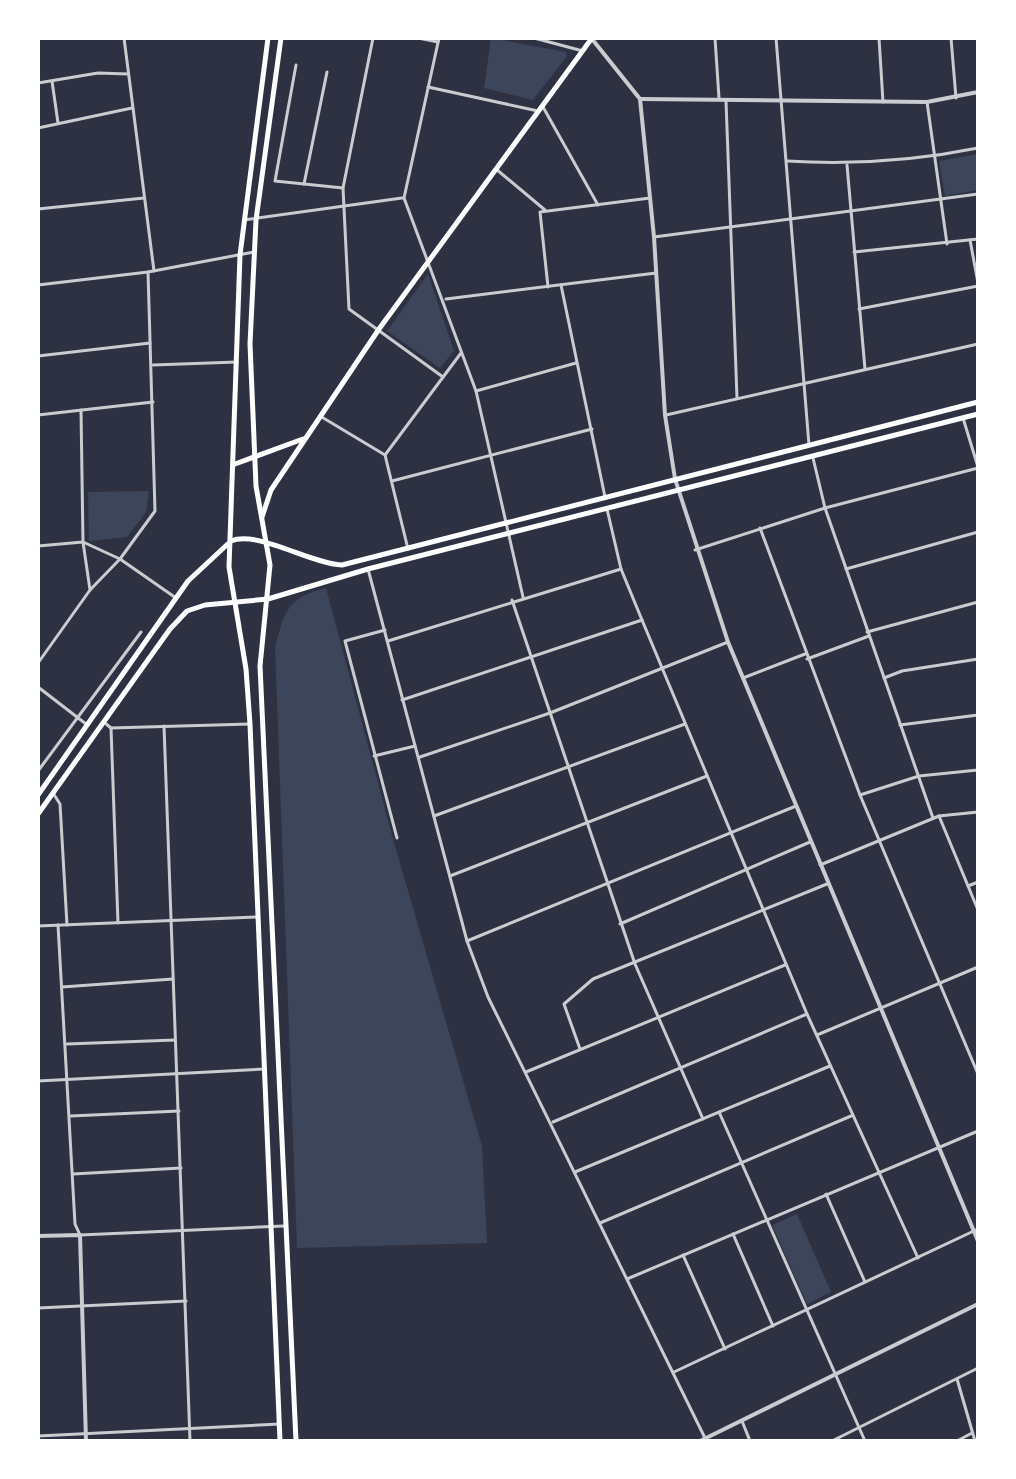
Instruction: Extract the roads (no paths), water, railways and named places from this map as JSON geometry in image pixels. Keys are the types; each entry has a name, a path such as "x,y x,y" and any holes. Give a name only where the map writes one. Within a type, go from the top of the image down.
{"main road":[{"path":"268,38 240,255 231,541 233,603 246,669 250,724 280,1441"},
{"path":"281,38 256,220 250,344 253,455 270,565 260,666 296,1441"},
{"path":"262,518 271,490 304,438 429,259 592,38"},
{"path":"38,795 188,581 231,541 240,537 266,542 301,557 342,565 978,402"},
{"path":"38,814 170,629 187,611 205,605 268,599 368,569 978,414"},
{"path":"235,464 304,438"}],"street":[{"path":"124,38 154,271"},
{"path":"373,38 343,188 349,309 443,377"},
{"path":"418,38 438,40 404,198 476,391 523,597"},
{"path":"534,38 583,51"},
{"path":"565,45 567,38"},
{"path":"592,38 640,99 654,237 665,415 675,479 695,550 728,642 827,884 976,1230 978,1241"},
{"path":"715,38 719,101"},
{"path":"776,38 809,445"},
{"path":"879,38 883,102"},
{"path":"951,38 956,98"},
{"path":"296,65 275,181 343,188"},
{"path":"304,184 327,72"},
{"path":"38,83 98,73 128,74"},
{"path":"52,81 58,123"},
{"path":"428,87 540,109 598,205"},
{"path":"640,99 927,102 978,92"},
{"path":"726,101 737,398"},
{"path":"927,102 947,244"},
{"path":"38,128 132,108"},
{"path":"786,161 847,165 935,157 978,148"},
{"path":"847,165 865,369"},
{"path":"496,169 545,210"},
{"path":"654,237 978,194"},
{"path":"38,209 144,198"},
{"path":"244,220 404,198"},
{"path":"548,287 540,212 650,198"},
{"path":"854,252 978,239"},
{"path":"859,309 978,284 970,240"},
{"path":"38,285 148,272 254,252"},
{"path":"38,663 90,590 120,559 155,511 148,272"},
{"path":"444,299 656,273"},
{"path":"561,285 605,497"},
{"path":"38,356 150,343"},
{"path":"665,415 978,344"},
{"path":"385,455 462,352"},
{"path":"151,365 237,362"},
{"path":"476,391 577,363"},
{"path":"38,415 153,402"},
{"path":"81,410 83,542 90,590"},
{"path":"320,416 385,455 408,549"},
{"path":"695,550 825,508 978,468 963,418"},
{"path":"392,481 592,429"},
{"path":"813,458 825,508 933,818"},
{"path":"607,509 621,569 746,871 852,1116 918,1258"},
{"path":"760,528 860,795 978,1074"},
{"path":"846,569 978,532"},
{"path":"38,546 83,542 120,559 176,598"},
{"path":"368,569 467,941 488,997 674,1373 702,1440 978,1304"},
{"path":"388,641 512,600 621,569"},
{"path":"512,600 620,924 703,1119"},
{"path":"743,678 868,634 978,602"},
{"path":"402,700 642,620"},
{"path":"385,630 345,641 397,838"},
{"path":"38,771 141,632"},
{"path":"419,758 663,671 728,642"},
{"path":"884,678 902,671 978,659"},
{"path":"38,687 88,726"},
{"path":"900,725 978,715"},
{"path":"105,723 111,728 250,724"},
{"path":"434,816 685,724"},
{"path":"164,726 190,1441"},
{"path":"111,728 118,923"},
{"path":"374,756 415,746"},
{"path":"860,795 919,776 978,770"},
{"path":"450,876 707,776"},
{"path":"53,793 60,804 67,925"},
{"path":"467,941 796,806"},
{"path":"820,865 933,818 978,812"},
{"path":"939,816 978,910"},
{"path":"620,924 810,842"},
{"path":"968,886 978,882"},
{"path":"580,1049 564,1004 593,979 827,884"},
{"path":"38,926 258,917"},
{"path":"58,925 75,1224 80,1235 86,1441"},
{"path":"526,1072 786,965"},
{"path":"817,1035 978,967"},
{"path":"62,987 173,979"},
{"path":"552,1122 807,1014"},
{"path":"67,1045 175,1040"},
{"path":"575,1172 830,1065"},
{"path":"38,1081 265,1069"},
{"path":"71,1116 179,1111"},
{"path":"719,1112 805,1312 865,1441"},
{"path":"600,1223 852,1116"},
{"path":"627,1279 978,1131"},
{"path":"73,1174 181,1168"},
{"path":"826,1194 865,1283"},
{"path":"38,1236 184,1232 286,1225"},
{"path":"674,1373 976,1230"},
{"path":"733,1234 773,1327"},
{"path":"683,1255 725,1349"},
{"path":"38,1308 186,1301"},
{"path":"832,1441 978,1368"},
{"path":"957,1378 975,1441"},
{"path":"742,1421 750,1441"},
{"path":"38,1436 280,1424"},
{"path":"957,1441 972,1433"}]}
